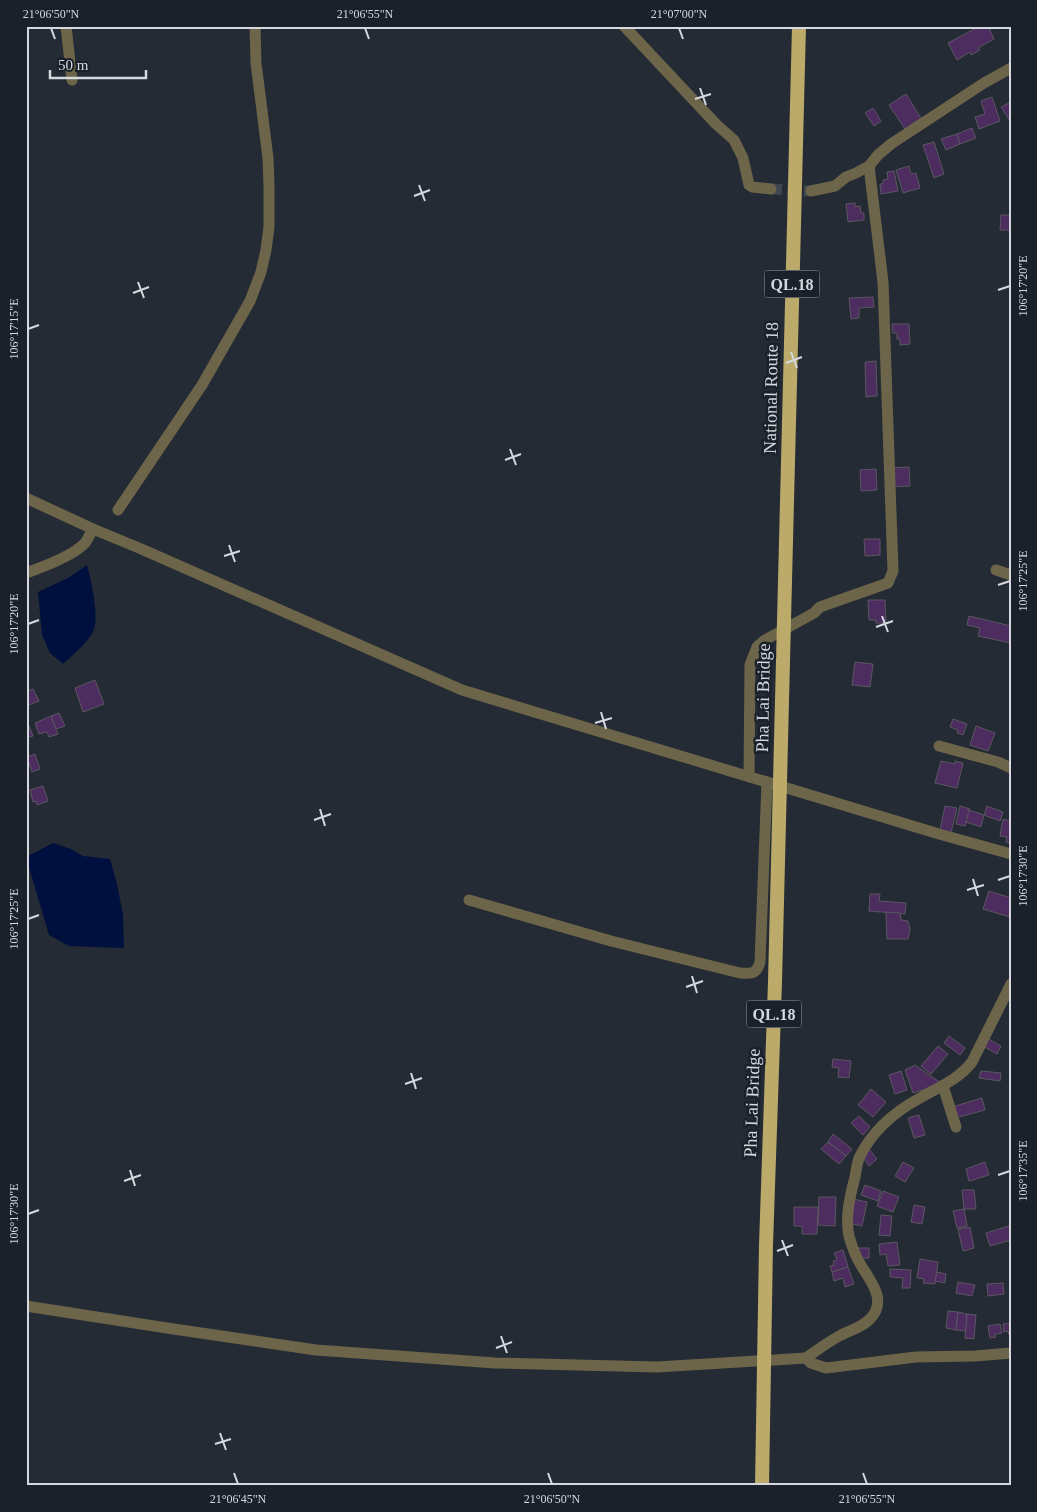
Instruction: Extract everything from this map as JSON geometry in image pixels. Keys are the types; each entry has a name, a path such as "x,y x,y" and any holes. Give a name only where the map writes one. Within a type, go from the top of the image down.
{"highway":[{"name":"National Route 18","path":"786,541 799,26"},
{"name":"Pha Lai Bridge","path":"762,1486 766,1245 775,982 786,541"}],"street":[{"path":"66,26 72,80"},
{"path":"118,510 202,385 250,301 261,272 269,227 269,185 268,158 256,63 255,26"},
{"path":"624,26 716,124 734,140 743,158 749,185 771,189"},
{"path":"811,191 835,186 869,166 891,144 984,83 1011,68"},
{"path":"749,777 750,665 757,647 765,640 814,613 820,607 888,582 893,571 883,282 869,166"},
{"path":"26,498 462,690 1011,854"},
{"path":"26,573 51,563 78,548 87,540 93,529"},
{"path":"996,570 1011,575"},
{"path":"939,746 998,762 1011,768"},
{"path":"469,900 670,957 749,974 758,968 760,962 767,782"},
{"path":"26,1306 316,1350 495,1363 657,1367 806,1358 840,1336 859,1328 871,1317 876,1308 877,1291 857,1258 849,1236 848,1214 858,1160 871,1137 886,1121 917,1099 956,1079 972,1062 1011,984"},
{"path":"942,1086 956,1127"},
{"path":"806,1358 811,1363 826,1368 916,1357 1011,1353"}],"shaded area":[{"path":"87,565 94,599 95,626 87,641 63,664 50,653 42,635 38,592 68,578"},
{"path":"53,843 71,849 83,856 110,859 123,915 124,948 69,946 49,935 26,857"}],"building":[{"path":"980,26 988,26 994,39 978,48 980,50 971,55 970,52 957,60 948,43"},
{"path":"906,94 921,118 905,129 889,105"},
{"path":"992,97 1000,121 979,129 975,117 985,114 981,101"},
{"path":"1011,102 1011,121 1010,121 1001,107"},
{"path":"873,108 881,121 874,126 865,113"},
{"path":"972,128 976,138 960,144 957,134"},
{"path":"957,134 960,144 946,150 941,139"},
{"path":"934,142 944,174 934,178 923,145"},
{"path":"909,166 911,174 916,173 920,188 903,193 896,170"},
{"path":"894,171 898,191 881,194 880,184 883,184 883,180 888,179 887,172"},
{"path":"855,203 855,207 860,206 861,213 864,213 864,220 848,222 846,204"},
{"path":"1001,215 1011,215 1011,230 1000,230"},
{"path":"873,297 874,307 859,308 859,318 851,319 849,298"},
{"path":"892,324 909,324 910,344 900,345 897,333 893,333"},
{"path":"876,361 877,396 866,397 865,362"},
{"path":"909,467 910,486 890,487 890,468"},
{"path":"876,469 877,490 861,491 860,470"},
{"path":"864,539 880,539 880,555 865,556"},
{"path":"868,600 885,600 886,623 876,623 876,620 869,620"},
{"path":"969,616 1011,626 1011,643 978,636 980,628 967,625"},
{"path":"855,662 873,664 870,687 852,685"},
{"path":"95,680 104,704 83,712 75,688"},
{"path":"33,689 39,701 26,706 26,692"},
{"path":"59,713 65,726 56,729 51,716"},
{"path":"51,716 58,734 49,737 47,732 39,734 35,723"},
{"path":"26,718 33,736 26,738"},
{"path":"953,719 967,724 963,735 957,733 958,730 950,727"},
{"path":"976,726 995,733 988,751 970,745"},
{"path":"35,754 40,769 32,772 27,757"},
{"path":"941,761 955,764 955,761 963,763 957,788 935,783"},
{"path":"43,786 48,801 37,805 36,801 33,802 30,790"},
{"path":"945,806 957,808 950,837 939,834"},
{"path":"960,806 970,809 965,826 956,824"},
{"path":"987,806 1003,812 1000,821 984,815"},
{"path":"969,810 984,815 981,827 966,822"},
{"path":"1003,819 1011,821 1011,843 1006,842 1007,837 1000,836"},
{"path":"989,891 1011,898 1010,917 983,909"},
{"path":"870,894 880,894 879,901 906,903 905,914 869,911"},
{"path":"886,912 900,913 901,920 908,921 910,929 908,939 887,939"},
{"path":"949,1036 965,1048 960,1055 944,1043"},
{"path":"985,1037 1001,1046 997,1054 981,1045"},
{"path":"938,1046 948,1054 931,1074 921,1066"},
{"path":"833,1059 851,1061 849,1078 838,1077 839,1068 832,1067"},
{"path":"915,1065 941,1083 924,1094 922,1090 913,1093 905,1070"},
{"path":"901,1071 907,1090 895,1094 889,1075"},
{"path":"981,1071 1001,1073 1000,1081 979,1078"},
{"path":"871,1089 886,1102 873,1117 858,1105"},
{"path":"982,1098 985,1110 955,1118 952,1107"},
{"path":"919,1115 925,1135 914,1138 908,1118"},
{"path":"859,1116 870,1127 863,1135 851,1123"},
{"path":"833,1134 852,1149 846,1156 828,1142"},
{"path":"828,1142 846,1156 839,1164 821,1149"},
{"path":"869,1149 877,1159 869,1166 861,1155"},
{"path":"903,1162 914,1168 905,1182 895,1176"},
{"path":"985,1162 989,1175 969,1181 966,1169"},
{"path":"865,1185 881,1191 878,1201 861,1195"},
{"path":"962,1190 974,1190 976,1209 964,1209"},
{"path":"883,1191 899,1197 893,1212 877,1206"},
{"path":"819,1197 836,1197 835,1226 818,1225"},
{"path":"853,1199 867,1202 862,1226 848,1223"},
{"path":"914,1205 925,1207 922,1224 911,1222"},
{"path":"794,1207 818,1207 817,1234 802,1234 802,1226 794,1226"},
{"path":"964,1209 967,1226 957,1228 953,1211"},
{"path":"881,1215 892,1216 890,1236 879,1235"},
{"path":"1009,1226 1011,1240 990,1246 986,1233"},
{"path":"970,1227 974,1248 963,1251 958,1229"},
{"path":"897,1242 900,1265 888,1266 886,1254 880,1255 879,1244"},
{"path":"857,1248 869,1248 869,1258 857,1258"},
{"path":"843,1250 848,1267 832,1272 830,1266 834,1265 833,1261 837,1260 834,1253"},
{"path":"920,1259 938,1262 935,1284 923,1283 924,1279 917,1278"},
{"path":"848,1267 854,1284 845,1287 843,1278 834,1281 832,1272"},
{"path":"890,1269 911,1270 910,1288 902,1288 903,1278 890,1277"},
{"path":"937,1272 946,1274 945,1283 935,1281"},
{"path":"958,1282 975,1285 972,1296 956,1293"},
{"path":"1003,1283 1004,1294 988,1296 987,1284"},
{"path":"948,1311 958,1312 956,1330 946,1328"},
{"path":"958,1312 967,1314 966,1331 956,1330"},
{"path":"967,1314 976,1315 974,1339 965,1338"},
{"path":"1011,1323 1011,1334 1009,1335 1008,1331 1004,1332 1003,1324"},
{"path":"1000,1324 1002,1333 995,1334 996,1337 990,1338 988,1326"}],"tunnel":[{"path":"771,189 811,191"}]}
